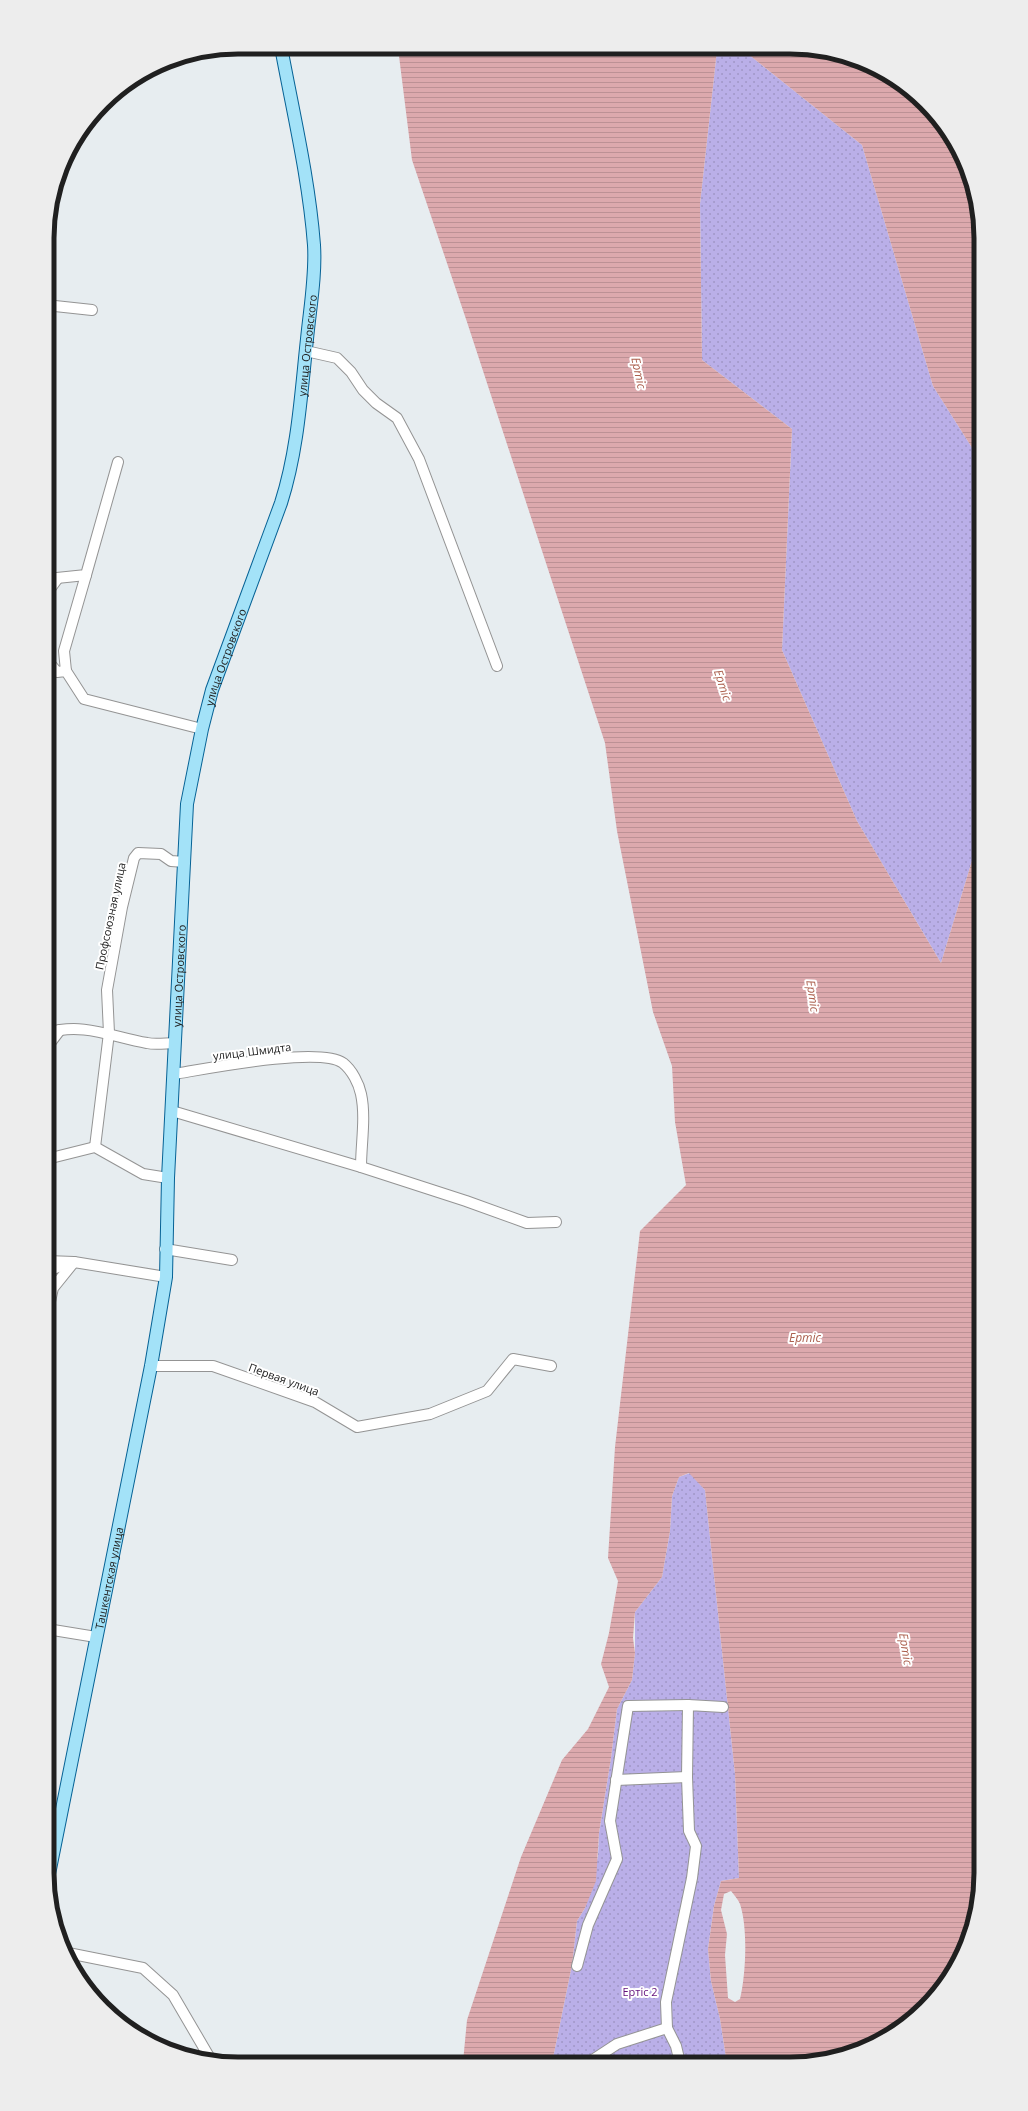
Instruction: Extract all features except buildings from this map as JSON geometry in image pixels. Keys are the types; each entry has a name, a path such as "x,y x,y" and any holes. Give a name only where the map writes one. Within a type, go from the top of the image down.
{"main road":[{"name":"улица Островского","path":"166,1277 165,1249 168,1178 187,804 202,729 215,683 289,477 296,438 306,351 314,246 305,179 282,54"},
{"name":"Ташкентская улица","path":"54,1835 151,1366 166,1277"}],"street":[{"path":"54,307 92,310"},
{"path":"306,351 337,358 351,372 363,390 376,403 397,418 419,459 497,666"},
{"path":"118,462 64,651 66,672 84,699 202,729"},
{"path":"54,578 86,575"},
{"path":"54,583 58,578"},
{"path":"54,668 57,672 66,672"},
{"name":"Профсоюзная улица","path":"95,1147 109,1033 107,990 122,906 134,858 138,853 161,854 171,861 185,862"},
{"path":"54,1031 72,1028 109,1033 148,1044 175,1044"},
{"path":"54,1038 60,1030"},
{"name":"улица Шмидта","path":"174,1074 273,1058 318,1057 342,1063 355,1078 361,1094 363,1115 360,1168"},
{"path":"172,1111 466,1201 527,1223 556,1222"},
{"path":"54,1157 95,1147 143,1174 168,1178"},
{"path":"165,1249 232,1260"},
{"path":"54,1261 74,1262 166,1277"},
{"path":"54,1269 74,1262"},
{"path":"54,1287 74,1262"},
{"name":"Первая улица","path":"151,1366 213,1366 315,1402 356,1427 430,1414 487,1391 513,1359 551,1366"},
{"path":"54,1630 96,1637"},
{"path":"679,2057 676,2046 667,2028 666,2002 692,1878 696,1846 689,1832 686,1777 688,1705"},
{"path":"577,1966 588,1926 617,1859 610,1822 628,1706 688,1705 723,1707"},
{"path":"616,1780 686,1777"},
{"path":"75,1958 143,1968 173,1995 207,2054"},
{"path":"597,2057 616,2044 667,2028"}],"green space":[{"path":"717,54 748,54 862,145 933,386 974,451 974,854 941,963 857,821 782,650 792,429 702,360 700,204"},
{"name":"Ертіс 2","path":"690,1473 705,1490 735,1774 739,1878 721,1881 714,1906 708,1949 711,1981 720,2019 726,2057 553,2057 572,1965 577,1921 585,1908 598,1856 599,1833 617,1709 632,1680 635,1653 635,1612 662,1577 670,1531 672,1496 679,1477"}],"water":[{"name":"Ертіс","path":"399,54 717,54 700,204 702,360 792,429 782,650 857,821 941,963 974,854 974,1885 968,1921 960,1943 949,1965 936,1985 920,2003 892,2026 871,2038 838,2051 802,2057 726,2057 720,2019 711,1981 708,1949 714,1906 721,1881 739,1878 735,1774 705,1490 689,1473 679,1477 672,1496 670,1531 662,1577 635,1612 633,1638 635,1653 632,1680 617,1709 599,1833 596,1881 585,1908 577,1921 572,1965 553,2057 463,2057 467,2020 521,1857 562,1760 588,1729 609,1687 601,1664 609,1633 618,1581 608,1558 615,1447 640,1231 686,1185 675,1122 672,1066 653,1012 617,831 605,743 467,322 412,160","holes":["731,1891 737,1899 743,1914 745,1964 740,1999 735,2002 728,1998 725,1955 727,1934 721,1910 724,1894"]},
{"path":"748,54 802,54 838,60 871,73 902,92 920,108 936,126 949,146 960,168 968,190 974,226 974,451 933,386 862,145"}]}
